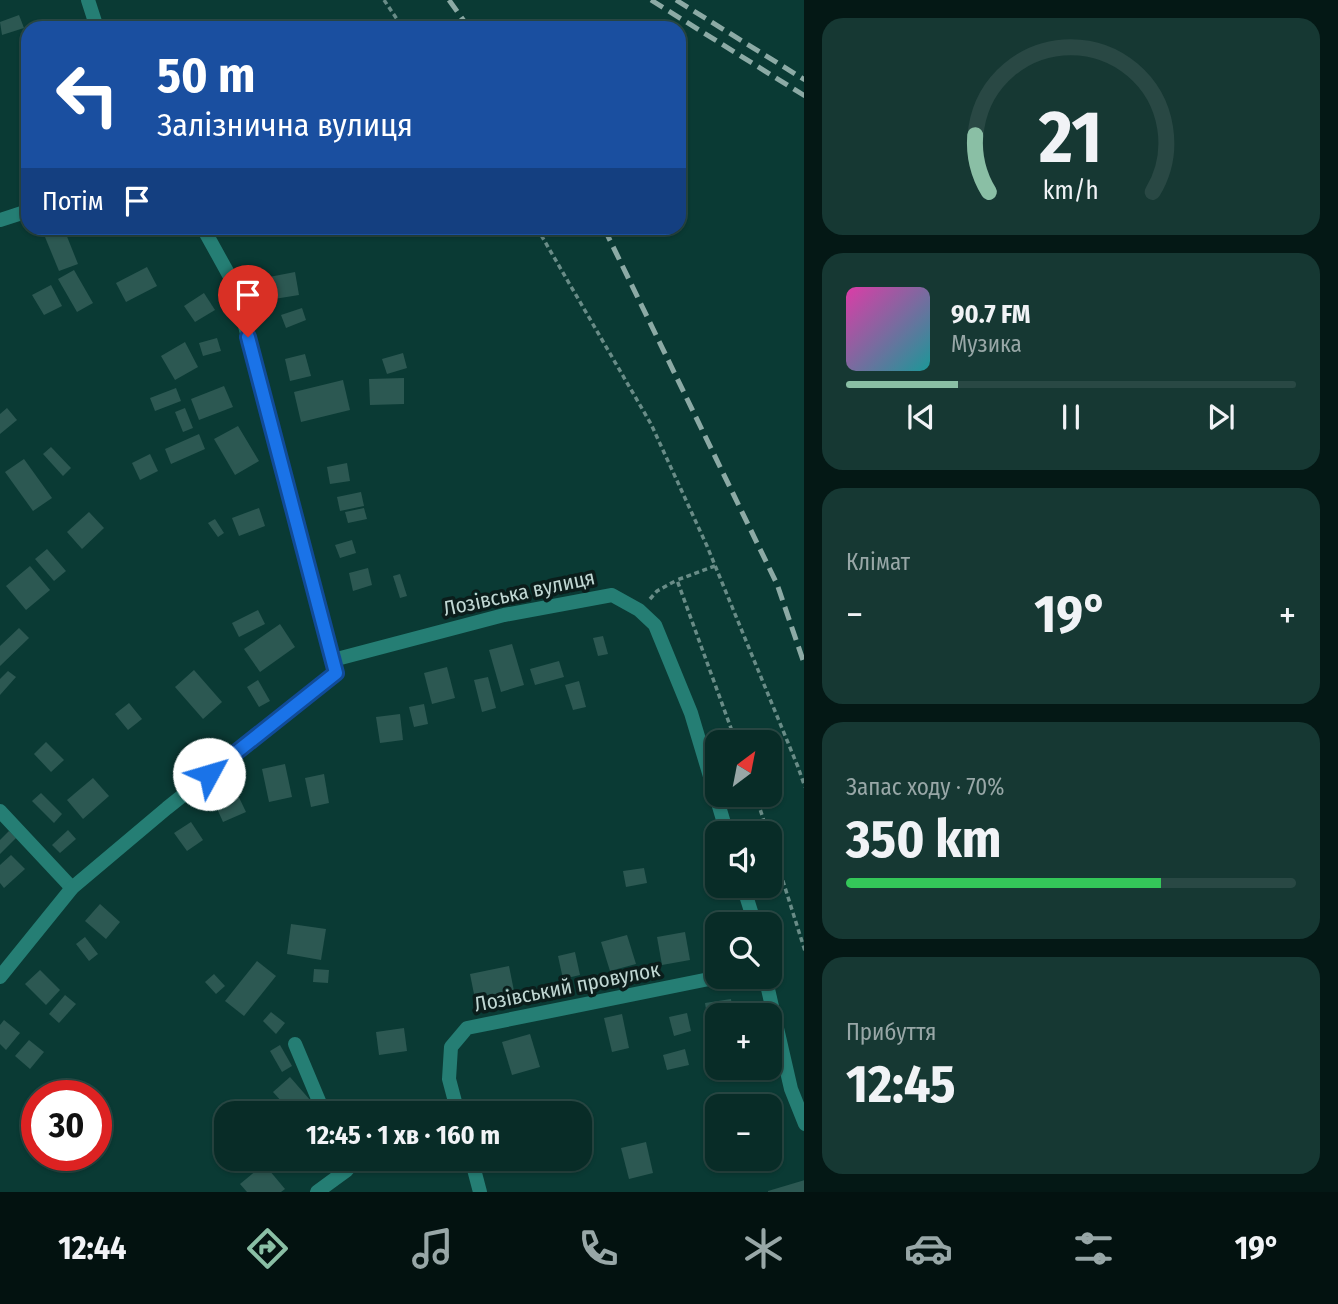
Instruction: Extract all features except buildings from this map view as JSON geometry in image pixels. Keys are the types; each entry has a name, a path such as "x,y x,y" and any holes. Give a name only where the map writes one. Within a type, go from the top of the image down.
{"street":[{"path":"88,0 93,21"},
{"path":"0,220 21,213"},
{"path":"0,977 72,888 336,673 234,284 207,235"},
{"name":"Лозівська вулиця","path":"333,660 504,615 612,595 639,610 655,625 691,712 723,821"},
{"path":"0,811 72,888"},
{"name":"Лозівський провулок","path":"455,1101 449,1079 451,1048 467,1028 705,980"},
{"path":"768,989 791,1090 804,1124"},
{"path":"295,1044 319,1101"},
{"path":"317,1192 346,1171"},
{"path":"474,1171 480,1192"}],"path":[{"path":"384,0 398,21"},
{"path":"541,235 651,424 715,566 804,787"},
{"path":"639,610 657,591 677,580 715,566"},
{"path":"677,580 732,730"},
{"path":"782,879 804,951"}],"railway":[{"path":"449,0 464,21"},
{"path":"651,0 685,21"},
{"path":"676,0 804,79"},
{"path":"686,22 804,95"},
{"path":"607,235 777,584 804,663"}],"route":[{"path":"209,774 336,673 248,337"}]}
